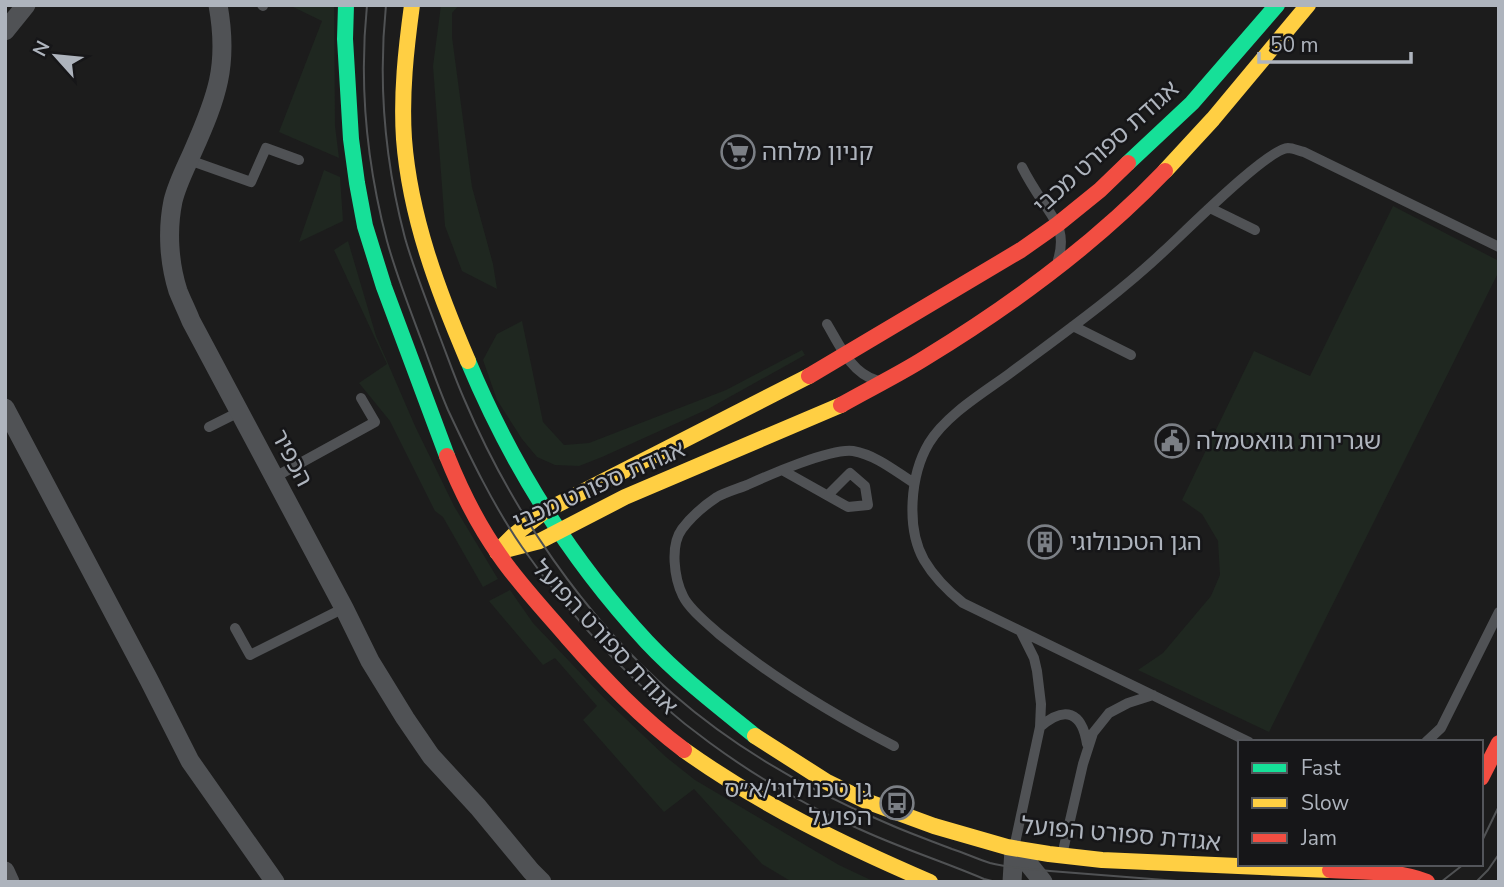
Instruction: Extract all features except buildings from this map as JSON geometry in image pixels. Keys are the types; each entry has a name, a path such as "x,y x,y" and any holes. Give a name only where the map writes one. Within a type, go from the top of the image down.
{"street":[{"path":"5,29 17,5"},
{"path":"5,29 26,5"},
{"name":"הכפיר","path":"218,5 223,44 217,91 173,199 170,246 178,292 370,661 405,718 431,756 542,882"},
{"name":"אגודת ספורט הפועל","path":"346,5 350,123 356,177 371,246 397,324 461,488 496,552 536,603 615,689 646,719 695,758 735,786 797,821 930,882"},
{"name":"אגודת ספורט הפועל","path":"412,5 404,74 405,154 420,233 473,377 499,431 545,511 584,568 631,624 681,677 719,710 785,757 829,783 872,803 937,827 1014,849 1062,856 1392,873 1430,879"},
{"name":"אגודת ספורט מכבי","path":"496,552 545,511 847,355 1021,250 1100,190 1192,103 1277,5"},
{"name":"אגודת ספורט מכבי","path":"496,552 540,541 625,498 841,405 925,358 1049,276 1160,179 1308,5"},
{"path":"5,408 190,761 275,882"},
{"path":"1483,774 1499,743"},
{"path":"1012,882 1014,849"},
{"path":"1014,849 1042,882"},
{"path":"5,871 10,882"}],"lane":[{"path":"189,160 251,182 266,148 299,160"},
{"path":"1245,740 963,603 944,587 923,559 913,526 914,483 930,441 950,419 1150,264 1276,152 1289,148 1304,152 1499,247"},
{"path":"1022,167 1058,223 1061,248 1049,276"},
{"path":"1210,208 1255,230"},
{"path":"827,324 863,375 885,381"},
{"path":"1073,326 1131,355"},
{"path":"275,477 374,422 360,398"},
{"path":"209,427 239,412"},
{"path":"894,746 845,720 747,657 704,621 683,596 674,550 680,531 719,496 782,470 834,453 850,451 873,457 914,483"},
{"path":"782,470 828,495"},
{"path":"235,628 250,655 344,608"},
{"path":"1428,740 1441,728 1499,612"},
{"path":"1014,849 1040,727 1041,704 1034,658 1021,632"},
{"path":"1062,856 1087,747 1093,733 1110,713 1128,703 1153,695"},
{"path":"1040,727 1056,715 1073,716 1081,723 1087,747"}],"shaded area":[{"path":"289,5 334,5 335,126 339,158 279,132 322,21"},
{"path":"441,5 459,5 452,13 452,37 472,187 497,289 462,271 445,226 433,66"},
{"path":"324,170 340,177 343,221 299,242"},
{"path":"1393,206 1499,261 1499,271 1269,732 1138,670 1163,653 1211,596 1220,575 1218,541 1202,514 1182,500 1254,351 1310,376"},
{"path":"348,241 376,336 415,426 454,506 498,579 483,587 443,517 435,511 390,421 359,383 387,364 334,250"},
{"path":"522,321 543,422 564,445 589,443 726,390 802,350 805,355 708,409 602,457 579,466 555,465 537,457 522,439 497,400 483,360 497,334"},
{"path":"510,590 533,623 606,700 666,757 695,780 839,865 875,882 792,882 762,864 694,789 664,812 583,720 597,706 555,658 543,665 489,601"}],"tram line":[{"path":"367,5 364,65 366,124 374,183 387,241 448,410 473,463 522,547 563,601 608,653 657,700 727,755 780,789 836,818 996,882"},
{"path":"386,5 383,93 388,151 398,209 416,274 461,393 504,482 553,559 609,631 673,694 747,750 800,782 892,826 997,865 1190,882"},
{"path":"1483,839 1499,806"},
{"path":"1476,882 1499,854"},
{"path":"1441,882 1461,866"}],"traffic: fast":[{"path":"346,5 345,39 351,139 365,226 384,287 447,456"},
{"path":"1128,163 1192,103 1277,5"},
{"path":"468,361 523,474 593,578 660,655 755,736"}],"traffic: slow":[{"path":"412,5 404,88 403,122 407,168 427,253 468,361"},
{"path":"1165,171 1213,119 1308,5"},
{"path":"500,549 545,511 809,376"},
{"path":"497,552 540,541 625,497 841,405"},
{"path":"755,736 827,782 866,801 934,826 1007,847 1102,860 1238,866"},
{"path":"684,750 743,789 804,823 930,882"},
{"path":"1239,866 1330,870"}],"traffic: jam":[{"path":"809,376 1021,250 1100,190 1128,163"},
{"path":"841,405 925,358 1020,295 1081,249 1165,171"},
{"path":"447,456 477,520 516,577 609,683 684,750"},
{"path":"1483,774 1499,743"},
{"path":"1330,870 1391,873 1427,882"}],"place":[{"name":"קניון מלחה","path":"738,152"},
{"name":"שגרירות גוואטמלה","path":"1172,441"},
{"name":"הגן הטכנולוגי","path":"1045,542"},
{"name":"גן טכנולוגי/א״ס הפועל","path":"897,803"}]}
